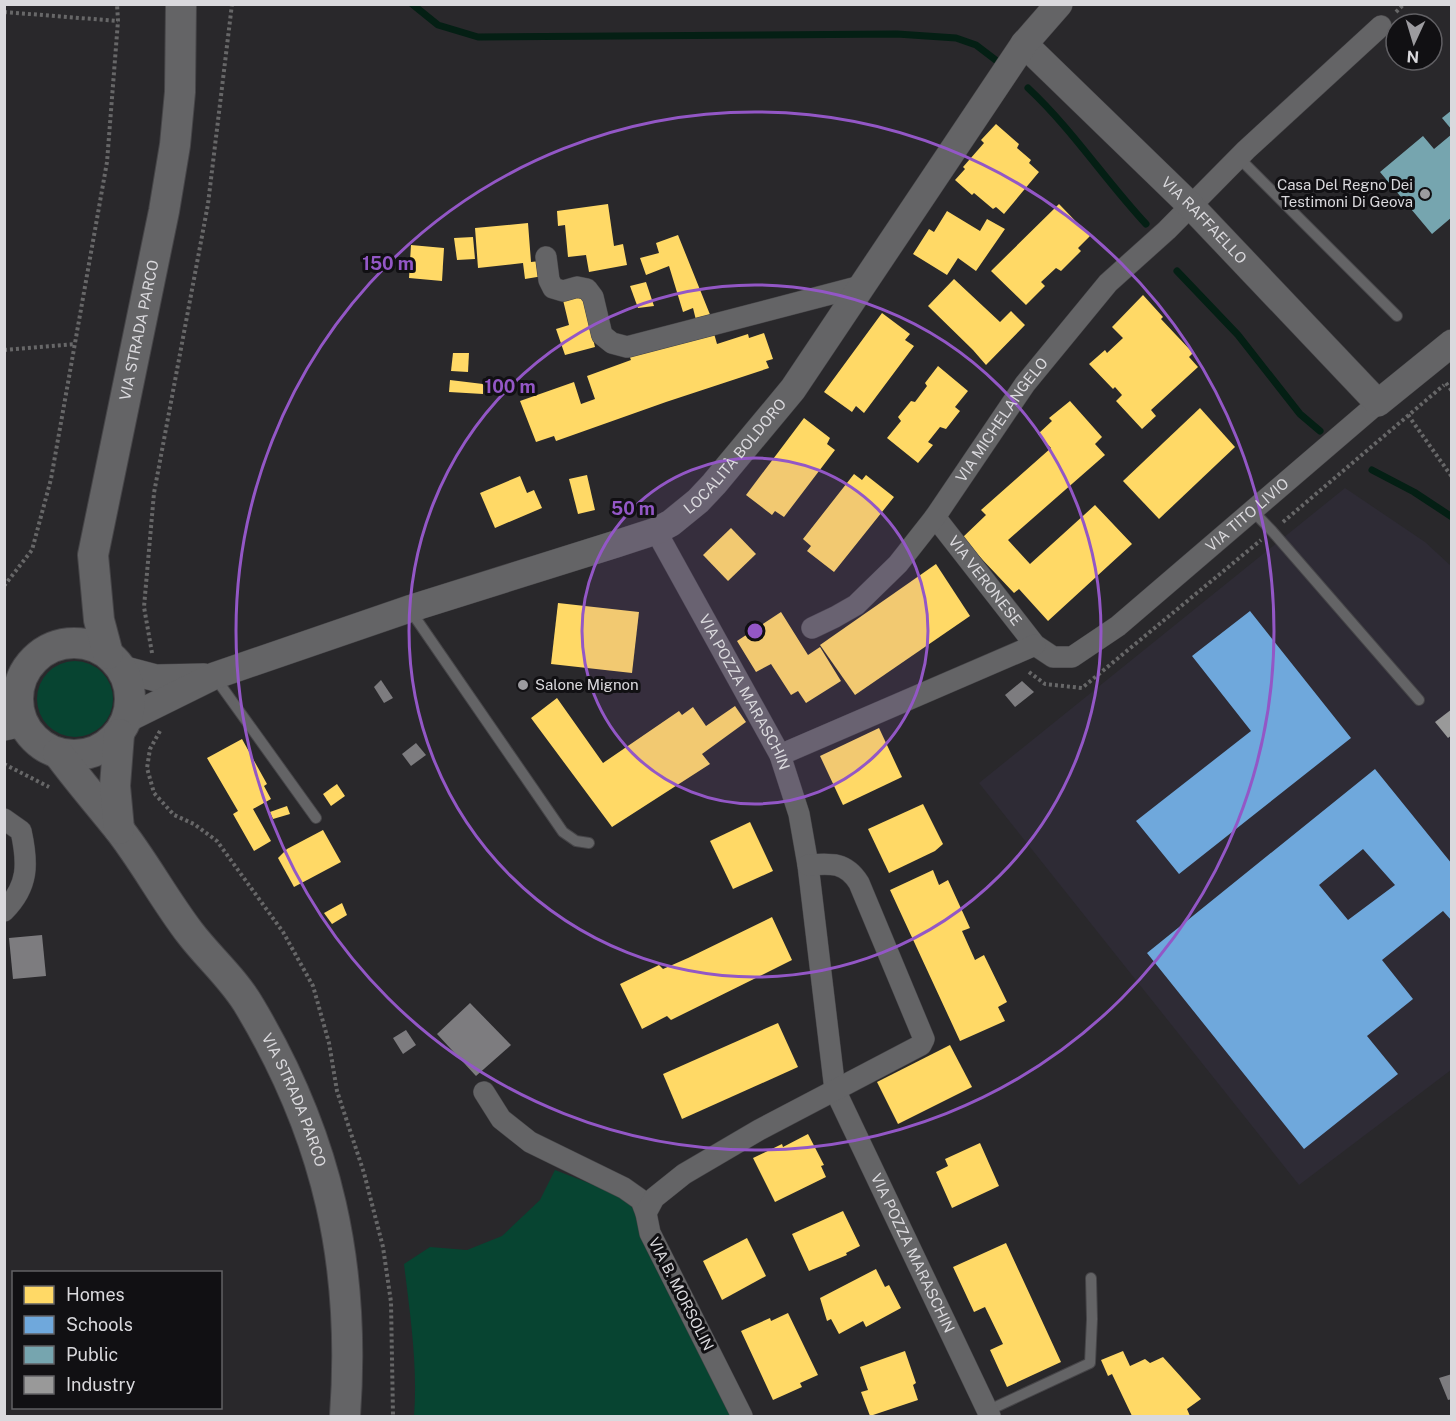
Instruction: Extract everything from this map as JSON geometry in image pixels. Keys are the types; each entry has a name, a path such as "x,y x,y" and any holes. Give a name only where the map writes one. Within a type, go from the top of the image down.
{"main road":[{"name":"VIA STRADA PARCO","path":"115,661 99,620 93,555 164,211 175,144 180,92 181,4"},
{"path":"74,643 92,646 115,661 129,684 130,702 123,726 107,745 92,753 75,756 58,753 43,747 14,725 19,685 27,667 41,653 57,645 74,643"},
{"name":"VIA STRADA PARCO","path":"118,829 115,786 123,726"},
{"name":"VIA STRADA PARCO","path":"58,753 118,829 163,897 250,1005 298,1098 327,1183 338,1237 345,1289 348,1339 345,1416"}],"street":[{"name":"LOCALITÀ BOLDORO","path":"123,726 214,676 409,609 656,531 682,515 714,484 793,389 1018,53 1059,4"},
{"name":"VIA MICHELANGELO","path":"812,628 836,618 856,605 898,564 935,517 1025,384 1108,283 1381,27"},
{"name":"VIA RAFFAELLO","path":"1018,53 1191,205 1386,397"},
{"path":"546,257 549,280 553,288 563,291 577,287 587,289 593,297 602,335 612,343 627,346 861,286"},
{"name":"VIA TITO LIVIO","path":"1035,645 1053,657 1072,657 1118,626 1452,343"},
{"name":"VIA VERONESE","path":"935,517 1035,645"},
{"name":"VIA POZZA MARASCHIN","path":"656,531 780,755 799,814 808,865 835,1090 989,1414"},
{"path":"780,755 1035,645"},
{"name":"LOCALITÀ BOLDORO","path":"115,661 156,678 214,676"},
{"path":"4,819 21,831 27,858 22,886 4,911"},
{"path":"646,1213 654,1198 684,1174 759,1130 921,1045 924,1039 853,872 843,866 825,863 808,865"},
{"path":"484,1092 501,1119 530,1142 624,1188 641,1200 646,1213"},
{"name":"VIA B. MORSOLIN","path":"646,1213 650,1233 742,1416"}],"lane":[{"path":"1239,158 1397,316"},
{"path":"1252,511 1419,700"},
{"path":"409,609 563,832 576,841 589,843"},
{"path":"214,676 316,818"},
{"path":"989,1414 1090,1363 1091,1278"}],"path":[{"path":"4,586 32,550 51,478 107,162 118,21 117,4"},
{"path":"4,12 118,21"},
{"path":"4,350 75,344"},
{"path":"1446,383 1452,391"},
{"path":"1386,397 1452,477"}],"shaded area":[{"path":"1345,488 1425,542 1451,566 1451,1070 1299,1185 979,783"}],"green space":[{"path":"75,661 89,664 102,672 110,685 113,699 110,713 102,726 89,734 75,737 61,734 48,726 40,713 37,699 40,685 48,672 61,664"},
{"path":"555,1170 612,1192 626,1200 636,1211 733,1416 414,1416 414,1359 404,1264 430,1247 467,1250 502,1236 540,1200"}],"building: Homes":[{"path":"996,124 1019,144 1017,148 1031,160 1029,163 1039,172 1004,214 996,207 993,209 974,193 972,195 955,180 984,143 981,140"},
{"path":"608,204 614,246 623,244 627,265 589,272 586,255 568,257 565,225 558,226 557,211"},
{"path":"1059,204 1090,236 1078,248 1081,251 1061,271 1056,268 1041,282 1045,286 1026,305 991,271"},
{"path":"947,211 980,231 987,219 1005,229 976,271 958,258 947,275 913,254 929,229 934,232"},
{"path":"528,223 531,262 540,261 543,276 525,279 523,263 478,268 475,228"},
{"path":"678,235 711,317 697,324 693,308 683,312 669,266 646,275 640,258 659,253 656,243"},
{"path":"473,237 475,259 457,260 454,238"},
{"path":"411,245 444,248 442,281 409,278"},
{"path":"954,279 1000,322 1011,311 1025,325 986,365 928,306"},
{"path":"646,282 654,306 638,308 630,286"},
{"path":"582,295 595,347 565,355 556,329 569,325 563,300"},
{"path":"1143,295 1163,317 1161,319 1193,353 1189,357 1198,367 1151,410 1156,416 1142,429 1116,401 1122,395 1089,364 1105,350 1107,353 1123,338 1112,327"},
{"path":"882,313 910,334 905,340 914,346 864,413 856,406 852,412 824,392"},
{"path":"713,330 717,344 748,334 749,338 764,333 773,359 766,361 769,368 556,441 554,436 536,442 520,401 574,382 581,404 595,399 587,376 631,360 629,355"},
{"path":"453,353 469,353 468,372 451,371"},
{"path":"938,366 968,391 955,407 960,411 946,429 940,427 928,442 933,445 918,463 887,438 901,421 898,417 911,401 915,402 927,386 925,383"},
{"path":"450,380 483,384 483,394 449,392"},
{"path":"1070,401 1102,437 1095,444 1105,455 1008,540 1030,564 1095,505 1132,544 1048,621 1019,589 1014,593 962,538 986,515 981,510 1051,448 1038,434 1052,421 1049,418"},
{"path":"1200,408 1235,447 1159,519 1123,481"},
{"path":"804,418 830,438 827,444 835,450 784,517 775,511 772,515 746,495"},
{"path":"854,474 862,480 866,475 894,497 834,572 807,551 811,546 803,539"},
{"path":"587,475 595,510 578,514 569,479"},
{"path":"520,476 527,493 534,490 542,508 495,528 480,493"},
{"path":"731,528 756,554 728,581 703,555"},
{"path":"936,564 970,616 855,695 820,645"},
{"path":"558,603 639,612 632,673 551,664"},
{"path":"781,612 808,655 820,647 841,681 806,703 798,691 791,695 771,664 756,672 737,641"},
{"path":"557,698 603,763 679,711 682,715 693,707 706,726 735,706 746,722 702,754 710,764 612,827 531,718"},
{"path":"879,728 902,777 843,805 820,756"},
{"path":"242,739 267,784 264,786 271,799 253,809 271,841 254,851 233,814 238,811 207,758"},
{"path":"337,784 345,796 331,806 323,794"},
{"path":"923,804 943,844 935,851 889,873 868,829"},
{"path":"287,806 290,814 273,819 270,812"},
{"path":"750,822 773,871 733,889 710,841"},
{"path":"323,830 341,862 294,887 278,858 287,849"},
{"path":"933,870 939,885 948,880 970,928 962,931 975,960 984,955 1007,1002 998,1007 1005,1021 960,1041 890,890"},
{"path":"342,903 347,915 332,924 324,913"},
{"path":"772,917 792,960 671,1020 667,1016 642,1029 620,984 659,965 663,969 688,958"},
{"path":"778,1023 798,1067 682,1119 663,1074"},
{"path":"950,1045 972,1087 898,1124 877,1082"},
{"path":"808,1134 824,1165 821,1166 826,1177 775,1202 753,1158 782,1144 783,1147"},
{"path":"980,1143 999,1186 952,1208 936,1172 948,1166 945,1159"},
{"path":"843,1211 860,1246 846,1253 847,1255 809,1271 792,1234"},
{"path":"747,1238 766,1276 722,1300 703,1261"},
{"path":"1006,1243 1061,1362 1007,1387 990,1350 1003,1344 985,1307 974,1312 953,1267"},
{"path":"876,1269 885,1287 889,1285 901,1308 866,1327 863,1321 839,1334 831,1319 827,1321 820,1298"},
{"path":"788,1313 818,1375 800,1383 802,1387 773,1400 741,1331"},
{"path":"905,1351 916,1383 913,1385 918,1400 870,1416 861,1392 868,1390 860,1367"},
{"path":"1123,1351 1130,1366 1145,1359 1150,1363 1163,1357 1201,1399 1187,1409 1190,1416 1132,1416 1112,1374 1108,1376 1101,1360"}],"building: Schools":[{"path":"1250,611 1351,738 1179,874 1136,821 1251,731 1192,656"},
{"path":"1375,769 1452,864 1452,921 1443,911 1382,960 1413,999 1367,1036 1398,1074 1304,1149 1147,953","holes":["1363,849 1395,885 1348,920 1319,885"]}],"building: Public":[{"path":"1452,110 1452,130 1442,118"},
{"name":"Casa Del Regno Dei Testimoni Di Geova","path":"1452,134 1452,217 1432,234 1380,172 1423,136 1434,149"}],"building: Industry":[{"path":"1452,709 1452,735 1448,738 1435,722"}],"building: Other":[{"path":"381,680 393,698 384,703 374,687"},
{"path":"1022,681 1034,692 1015,707 1005,695"},
{"path":"416,743 426,755 411,766 402,754"},
{"path":"42,935 46,976 13,979 9,938"},
{"path":"470,1003 511,1045 476,1076 437,1034"},
{"path":"406,1030 416,1045 403,1054 393,1038"},
{"path":"1452,1374 1452,1399 1448,1400 1439,1378"}],"waterway":[{"path":"412,4 438,25 478,37 897,34 956,38 976,45 997,61"},
{"path":"1028,88 1059,120 1146,224"},
{"path":"1177,271 1238,335 1300,414 1320,431"},
{"path":"1372,470 1414,492 1452,517"}],"place":[{"name":"Casa Del Regno Dei Testimoni Di Geova","path":"1425,194"},
{"name":"Salone Mignon","path":"523,685"}]}
